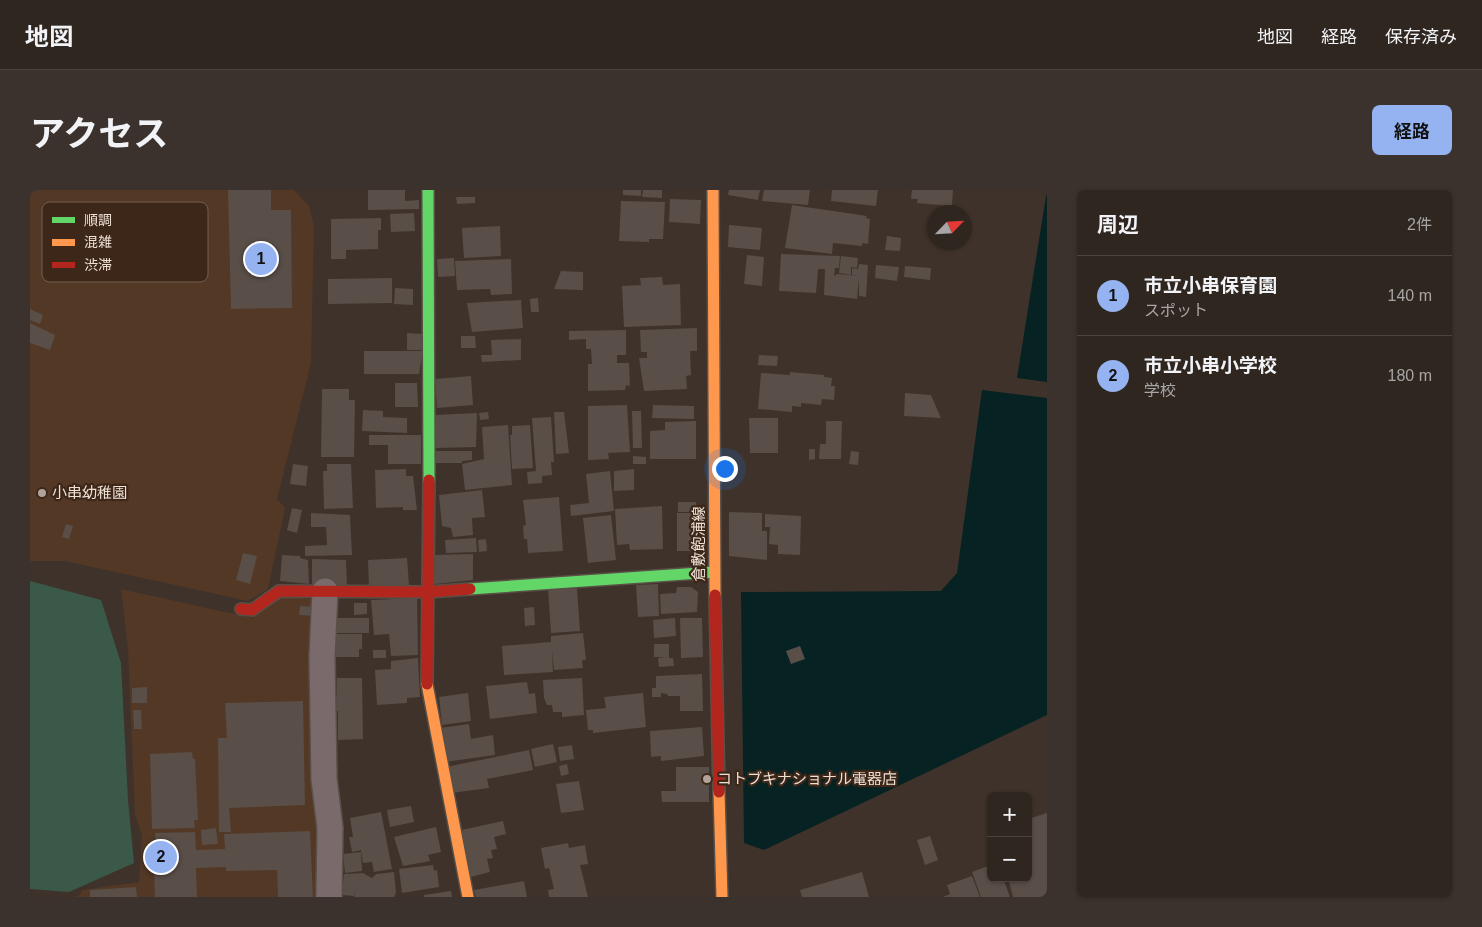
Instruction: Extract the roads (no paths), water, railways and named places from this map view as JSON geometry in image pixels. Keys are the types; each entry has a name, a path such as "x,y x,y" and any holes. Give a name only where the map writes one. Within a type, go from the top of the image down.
{"street":[{"path":"428,190 430,336 427,691 468,897"},
{"name":"倉敷飽浦線","path":"713,190 714,572 722,897"},
{"path":"241,609 252,610 279,591 428,592 714,572"},
{"path":"325,591 322,657 324,779 330,828 329,897"}],"water":[{"path":"1047,190 1047,382 1017,378"},
{"path":"982,390 1047,398 1047,715 764,850 744,843 741,592 941,591 957,573"}],"place":[{"name":"市立小串保育園","path":"261,259"},
{"name":"小串幼稚園","path":"42,493"},
{"name":"コトブキナショナル電器店","path":"707,779"},
{"name":"市立小串小学校","path":"161,857"}]}
